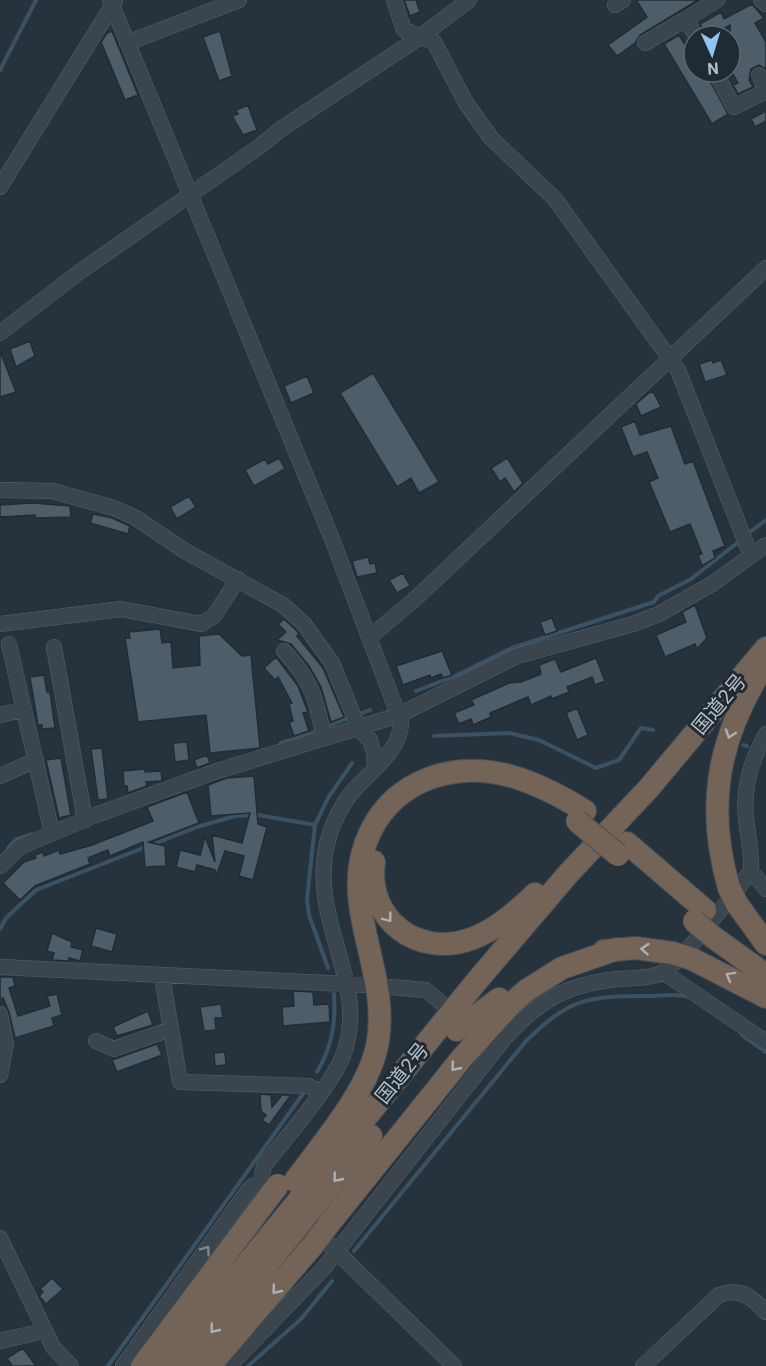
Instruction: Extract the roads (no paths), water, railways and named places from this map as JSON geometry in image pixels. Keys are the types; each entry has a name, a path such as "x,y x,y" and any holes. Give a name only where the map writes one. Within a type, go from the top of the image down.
{"highway":[{"path":"700,727 733,673 766,632"},
{"name":"国道2号","path":"185,1366 649,788 766,648"},
{"path":"766,664 736,717 720,772 717,800 717,840 733,896 766,944"},
{"path":"163,1366 343,1115 365,1076 378,1043 379,994 360,909 359,878 368,834 384,809 395,798 422,781 439,775 471,770 521,778 552,791 700,915 766,975"},
{"path":"581,816 513,788 473,783 432,790 402,808 383,834 373,864 378,903 393,925 416,940 442,944 470,939 502,922 564,865 590,850"},
{"name":"国道2号","path":"163,1366 476,982 590,850 649,788"},
{"path":"718,931 766,969"},
{"path":"210,1366 462,1058 512,1003 527,990 562,968 617,949"},
{"path":"457,1030 538,972 576,957 617,949 676,961 766,997"},
{"path":"142,1366 269,1192 358,1080 378,1043"}],"street":[{"path":"127,43 239,0"},
{"path":"394,0 404,30 434,42 466,103 491,138 555,200 671,359 678,370 751,556"},
{"path":"0,333 281,129 420,37 469,0"},
{"path":"645,44 717,0"},
{"path":"761,0 766,4"},
{"path":"112,2 328,528 399,715 399,740 343,804 332,828 326,851 322,879 325,906 347,986 351,1011 345,1052 336,1070 264,1166 269,1192 250,1188 123,1366"},
{"path":"0,187 112,2"},
{"path":"686,19 689,24"},
{"path":"722,84 734,107 764,85"},
{"path":"370,637 415,599 766,268"},
{"path":"0,490 52,491 114,508 136,518 185,551 283,605 320,644 340,681 359,729 370,740 375,767"},
{"path":"0,866 20,847 51,829 84,816 213,772 399,715 517,656 633,624 659,614 712,584 766,545"},
{"path":"0,624 121,609 201,624 214,616 238,579"},
{"path":"9,644 22,710 36,759 51,829"},
{"path":"54,647 84,816"},
{"path":"284,651 309,682 324,738"},
{"path":"0,715 22,710"},
{"path":"766,734 746,799 751,870 766,889"},
{"path":"0,776 36,759"},
{"path":"229,1366 308,1286 491,1045 548,998 586,984 676,961 751,870"},
{"path":"676,961 766,1042"},
{"path":"0,967 347,986 368,985"},
{"path":"162,976 180,1082 309,1086 320,1092"},
{"path":"391,987 426,990 445,1006"},
{"path":"0,1014 6,1044 0,1075"},
{"path":"96,1041 114,1049 171,1029"},
{"path":"319,1234 454,1366"},
{"path":"0,1238 44,1331 53,1347 71,1366"},
{"path":"643,1366 719,1295 732,1292 746,1294 766,1312"},
{"path":"0,1341 44,1331"}],"waterway":[{"path":"0,70 36,0"},
{"path":"746,535 766,520"},
{"path":"416,691 455,676 512,648 654,602 658,596 691,579 741,540"},
{"path":"357,715 370,710"},
{"path":"327,727 350,717"},
{"path":"434,736 509,733 539,740 596,768 619,760 641,728 653,730"},
{"path":"281,743 316,732"},
{"path":"743,745 747,746"},
{"path":"0,929 6,918 36,890 197,827 235,816 258,815 315,825 328,798 352,763"},
{"path":"315,825 307,899 309,915 328,968"},
{"path":"8,848 15,840 32,834"},
{"path":"317,1072 332,1034 334,994"},
{"path":"354,1251 526,1041 555,1016 581,1002 595,999 669,995 689,997"},
{"path":"742,1035 766,1052"},
{"path":"108,1366 305,1091"},
{"path":"248,1366 301,1319 332,1281"}]}
